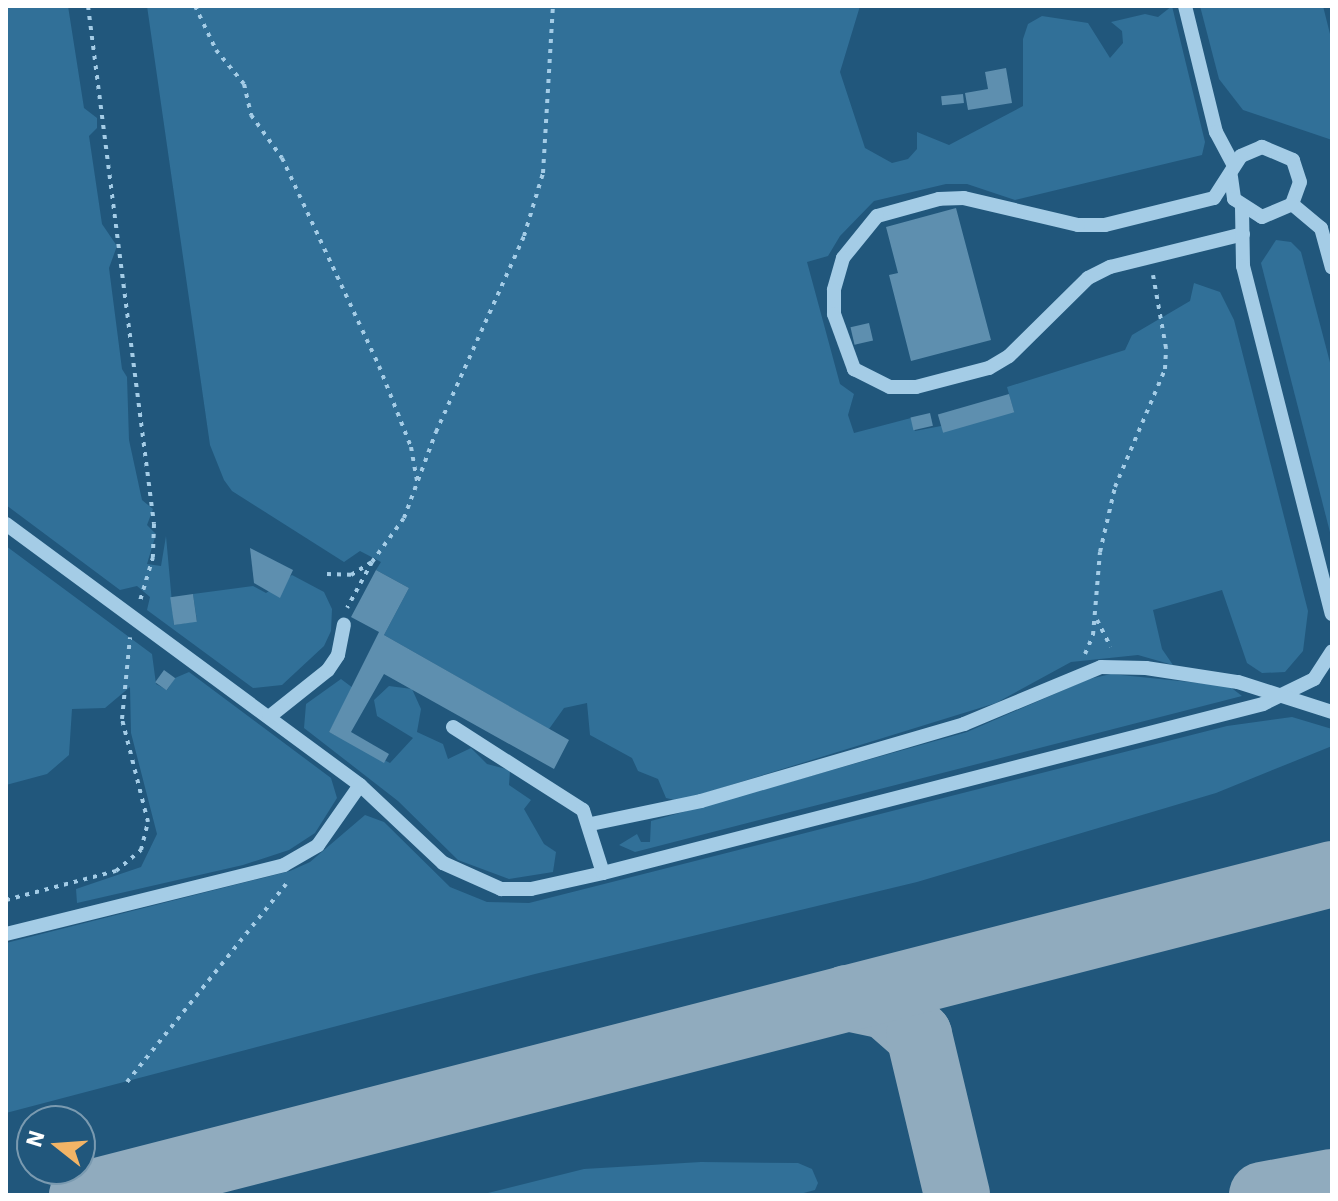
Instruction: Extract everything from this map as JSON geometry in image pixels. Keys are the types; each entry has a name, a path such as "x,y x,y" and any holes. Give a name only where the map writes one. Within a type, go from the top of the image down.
{"lane":[{"path":"1185,6 1216,132 1232,171 1234,199 1242,208 1273,216 1292,204 1298,171 1284,152 1251,150 1232,171 1214,198 1105,225 1078,225 964,198 939,199 877,216 843,258 834,290 834,314 854,369 890,387 916,387 989,368 1009,356 1088,278 1149,257 1243,234"},
{"path":"1292,204 1327,226 1332,268"},
{"path":"1242,208 1243,266 1332,614"},
{"path":"6,524 360,785 443,863 480,884 531,889 1286,696 1314,679 1332,651"},
{"path":"269,717 328,670 338,655 344,622"},
{"path":"591,824 701,801 964,724 1066,678 1101,667 1146,668 1238,682 1332,712"},
{"path":"453,727 572,799 591,824 603,873"},
{"path":"6,934 284,865 318,845 360,785"}],"path":[{"path":"6,900 116,871 141,850 148,822 122,719 134,618 153,557 154,524 88,6"},
{"path":"195,6 216,50 244,84 251,115 282,158 373,353 411,447 417,484"},
{"path":"344,622 372,562 398,531 510,272 540,190 553,6"},
{"path":"927,6 940,6"},
{"path":"1066,678 1093,635 1107,517 1165,369 1166,348 1149,257"},
{"path":"327,574 351,575 372,562"},
{"path":"127,1082 289,880"}],"shaded area":[{"path":"6,6 68,6 84,108 97,118 97,128 89,136 102,224 117,246 109,268 122,369 127,377 129,440 142,500 153,509 147,525 156,534 147,564 161,566 166,536 174,625 197,621 193,594 253,586 266,593 292,575 324,592 332,609 331,631 324,646 282,685 253,688 147,610 150,597 137,586 120,590 6,505"},
{"path":"147,6 860,6 840,72 865,148 892,163 908,159 917,149 917,132 949,145 1023,106 1023,39 1028,24 1042,16 1088,23 1110,58 1123,43 1122,31 1111,22 1145,14 1158,17 1172,6 1205,142 1202,155 1015,200 967,184 946,184 874,201 840,236 828,256 807,262 840,384 854,394 848,415 854,433 911,418 915,431 1014,412 1007,387 1125,350 1132,335 1190,301 1194,283 1220,292 1234,320 1308,611 1303,651 1285,672 1262,673 1247,663 1222,590 1153,610 1162,649 1173,665 1138,655 1071,662 996,703 679,801 666,798 658,779 638,771 632,758 590,735 587,703 564,708 549,729 384,635 409,588 376,570 381,562 360,551 344,562 232,491 224,480 210,445"},
{"path":"1200,6 1323,6 1332,42 1332,140 1243,110 1219,79"},
{"path":"1276,240 1291,242 1301,252 1332,370 1332,540 1261,263"},
{"path":"6,546 152,654 156,684 167,690 175,678 189,672 331,778 337,798 315,833 289,850 243,865 77,903 76,889 141,867 157,834 131,733 130,687 105,708 72,709 69,755 47,774 6,785"},
{"path":"1111,674 1229,686 1242,696 635,852 619,845 637,834 641,842 650,842 651,821 967,732 1089,679"},
{"path":"341,679 353,688 329,732 390,763 413,738 377,716 374,700 389,686 412,689 421,709 417,732 443,744 448,759 471,748 487,764 510,770 509,785 531,800 524,809 544,844 556,852 553,872 509,879 458,860 398,801 304,728 306,704"},
{"path":"1292,717 1332,729 1332,746 1216,793 917,882 535,974 36,1105 16,1105 16,1110 6,1113 6,943 290,871 310,862 365,815 384,822 450,887 487,902 529,903 1227,726"},
{"path":"701,1162 798,1163 812,1169 818,1183 815,1190 796,1195 480,1195 584,1169"}],"building":[{"path":"1006,68 1012,103 968,110 965,93 988,89 985,72"},
{"path":"963,94 964,103 942,105 941,96"},
{"path":"956,208 991,340 911,361 889,275 898,273 886,227"},
{"path":"869,323 873,341 855,345 850,327"},
{"path":"1009,394 1014,412 943,433 938,414"},
{"path":"930,413 933,426 913,430 911,417"},
{"path":"250,548 293,570 280,598 254,583"},
{"path":"376,570 409,588 384,635 569,740 554,769 384,674 351,732 389,754 384,763 329,732 379,632 351,617"},
{"path":"193,594 197,622 174,625 170,597"},
{"path":"164,670 175,678 167,690 155,682"}],"taxiway":[{"path":"82,1195 1332,874"},
{"path":"847,998 886,1006 919,1035 957,1195"},
{"path":"1262,1195 1332,1182"}]}
